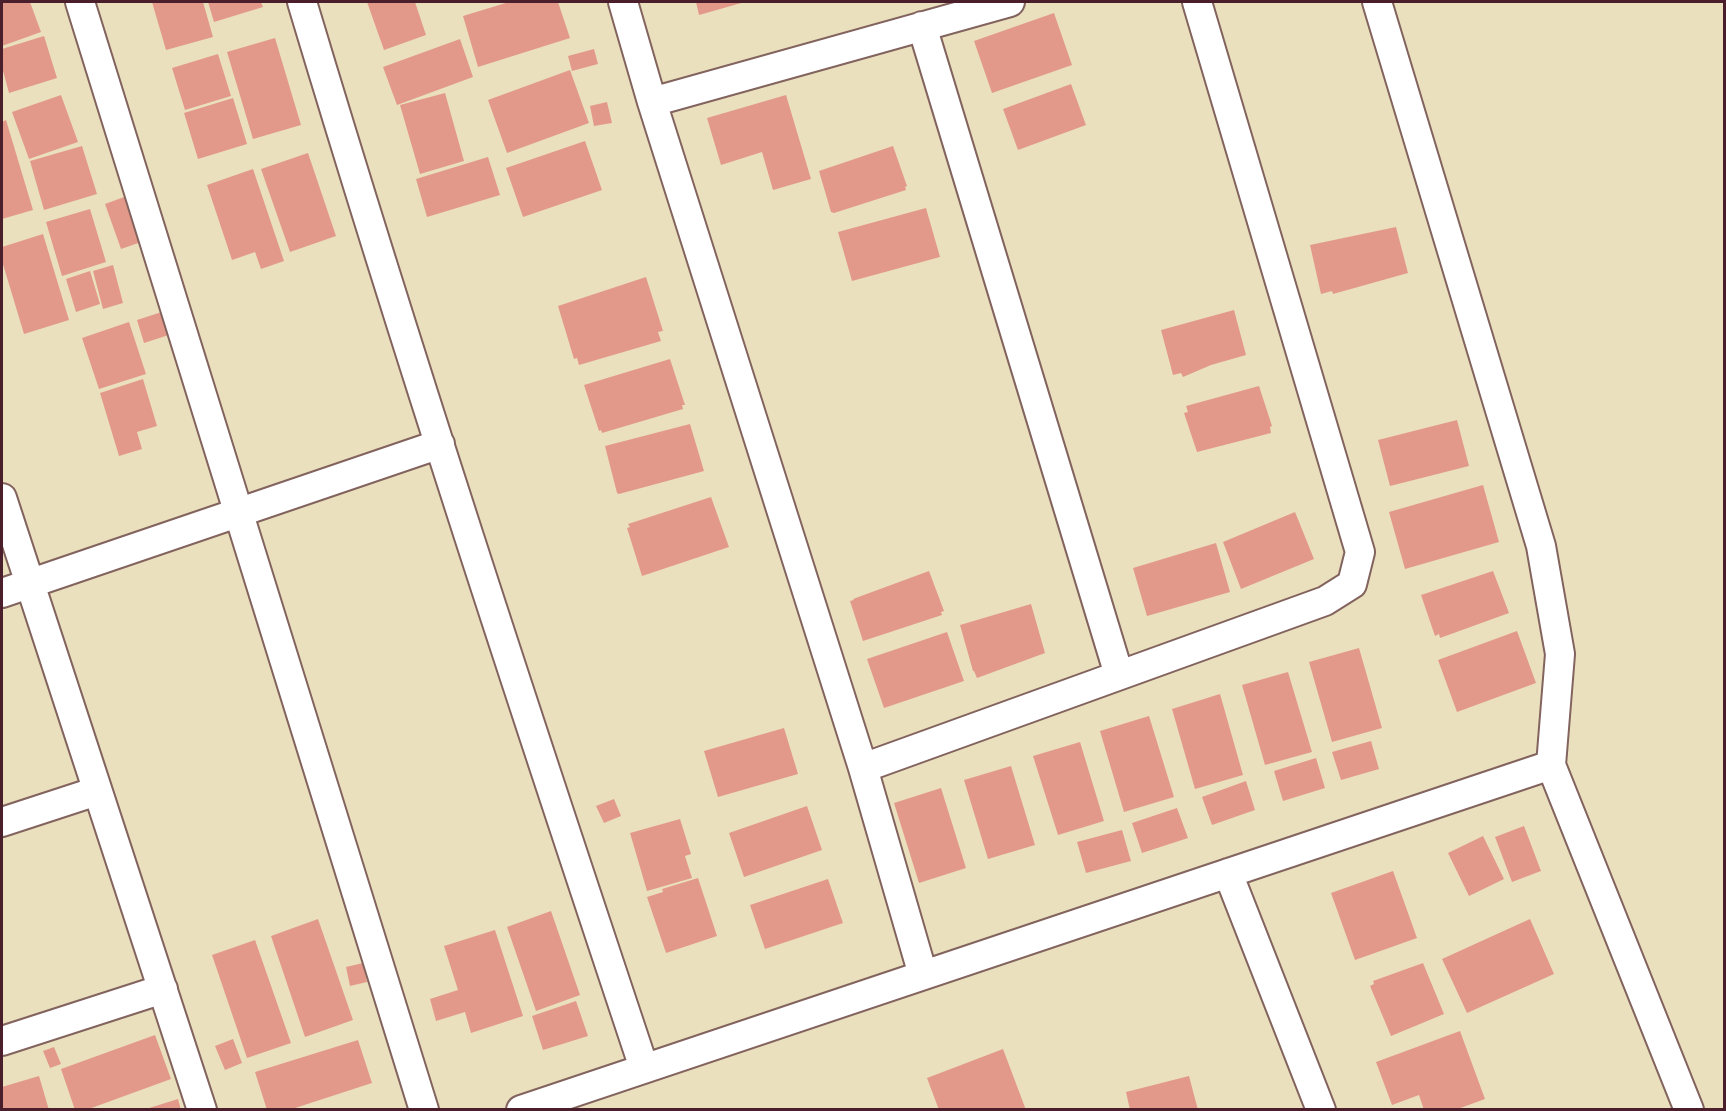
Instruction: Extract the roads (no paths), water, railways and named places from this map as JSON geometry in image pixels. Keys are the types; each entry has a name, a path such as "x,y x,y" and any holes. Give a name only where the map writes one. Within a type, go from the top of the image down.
{"street":[{"path":"80,2 424,1110"},
{"path":"302,2 351,165 440,444 644,1068"},
{"path":"623,2 652,102 863,768 923,975"},
{"path":"652,102 1010,2"},
{"path":"863,768 1325,601 1352,584 1360,552 1197,2"},
{"path":"1377,2 1541,546 1560,654 1551,765 1689,1110"},
{"path":"922,26 1119,675"},
{"path":"2,593 440,444"},
{"path":"2,498 202,1110"},
{"path":"521,1110 1551,765"},
{"path":"2,822 97,791"},
{"path":"1228,873 1321,1110"},
{"path":"2,1041 163,989"}]}
